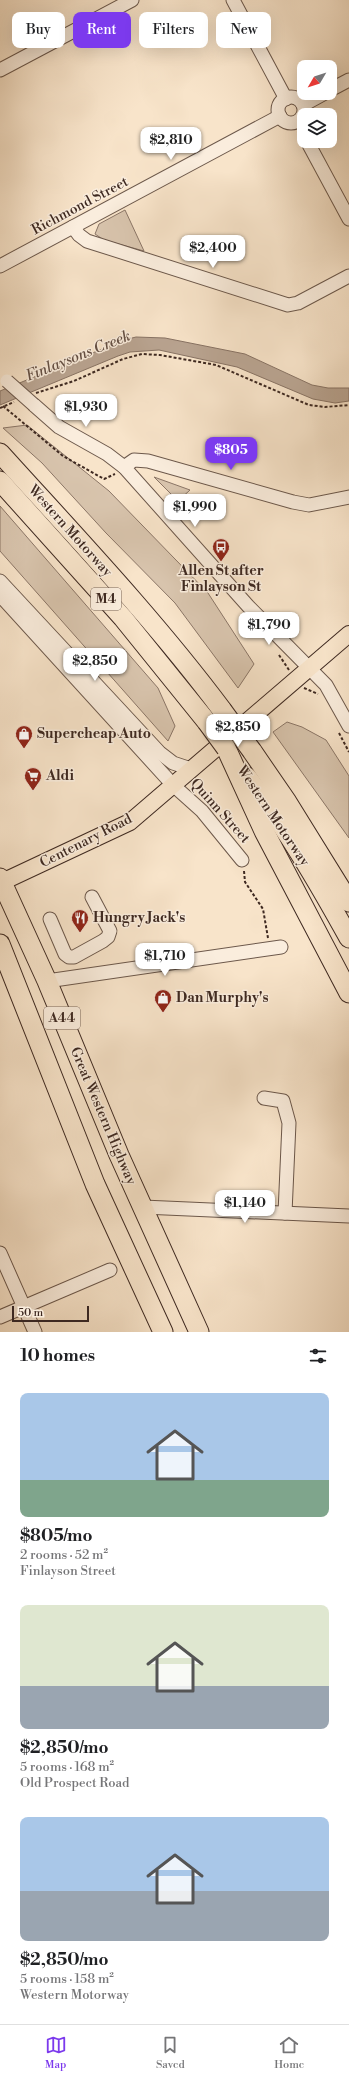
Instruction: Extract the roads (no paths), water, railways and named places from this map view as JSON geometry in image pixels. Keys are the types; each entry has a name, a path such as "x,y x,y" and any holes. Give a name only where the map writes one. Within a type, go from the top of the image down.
{"highway":[{"name":"Western Motorway","path":"0,453 132,599 181,656 252,751 327,864 349,902"},
{"name":"Western Motorway","path":"0,481 123,618 268,803 297,849 349,938"},
{"path":"232,758 264,831 349,993"},
{"path":"327,864 349,890"},
{"name":"Great Western Highway","path":"1,881 47,981 81,1066 199,1332"},
{"name":"A44","path":"0,944 95,1184 163,1332"}],"main road":[{"name":"Centenary Road","path":"1,881 130,822 349,634"}],"street":[{"path":"0,70 132,0"},
{"path":"233,0 286,99"},
{"path":"337,86 349,80"},
{"path":"297,122 286,122 280,116 279,108 286,99 293,98 303,105 312,100"},
{"name":"Richmond Street","path":"0,266 280,116"},
{"path":"311,148 349,219"},
{"path":"73,227 78,235 87,241 288,306 298,303 349,276"},
{"path":"4,378 59,427 108,454 119,474 308,669 326,685 349,726"},
{"path":"119,474 134,460 148,461 308,505 349,498"},
{"path":"0,581 163,756 173,763 191,770"},
{"name":"Quinn Street","path":"0,595 173,785 202,811 242,860"},
{"path":"50,919 65,954 69,957 74,957 108,937 110,931 92,897"},
{"path":"47,981 275,948"},
{"path":"264,1098 283,1100 289,1123 285,1213"},
{"path":"143,1207 349,1216"},
{"path":"0,1253 35,1332"},
{"path":"0,1317 110,1270"}],"place":[{"name":"Allen St after Finlayson St","path":"221,562"},
{"name":"Supercheap Auto","path":"24,749"},
{"name":"Aldi","path":"33,791"},
{"name":"Hungry Jack's","path":"80,933"},
{"name":"Dan Murphy's","path":"163,1013"}],"water label":[{"name":"Finlaysons Creek","path":"78,356"}]}
